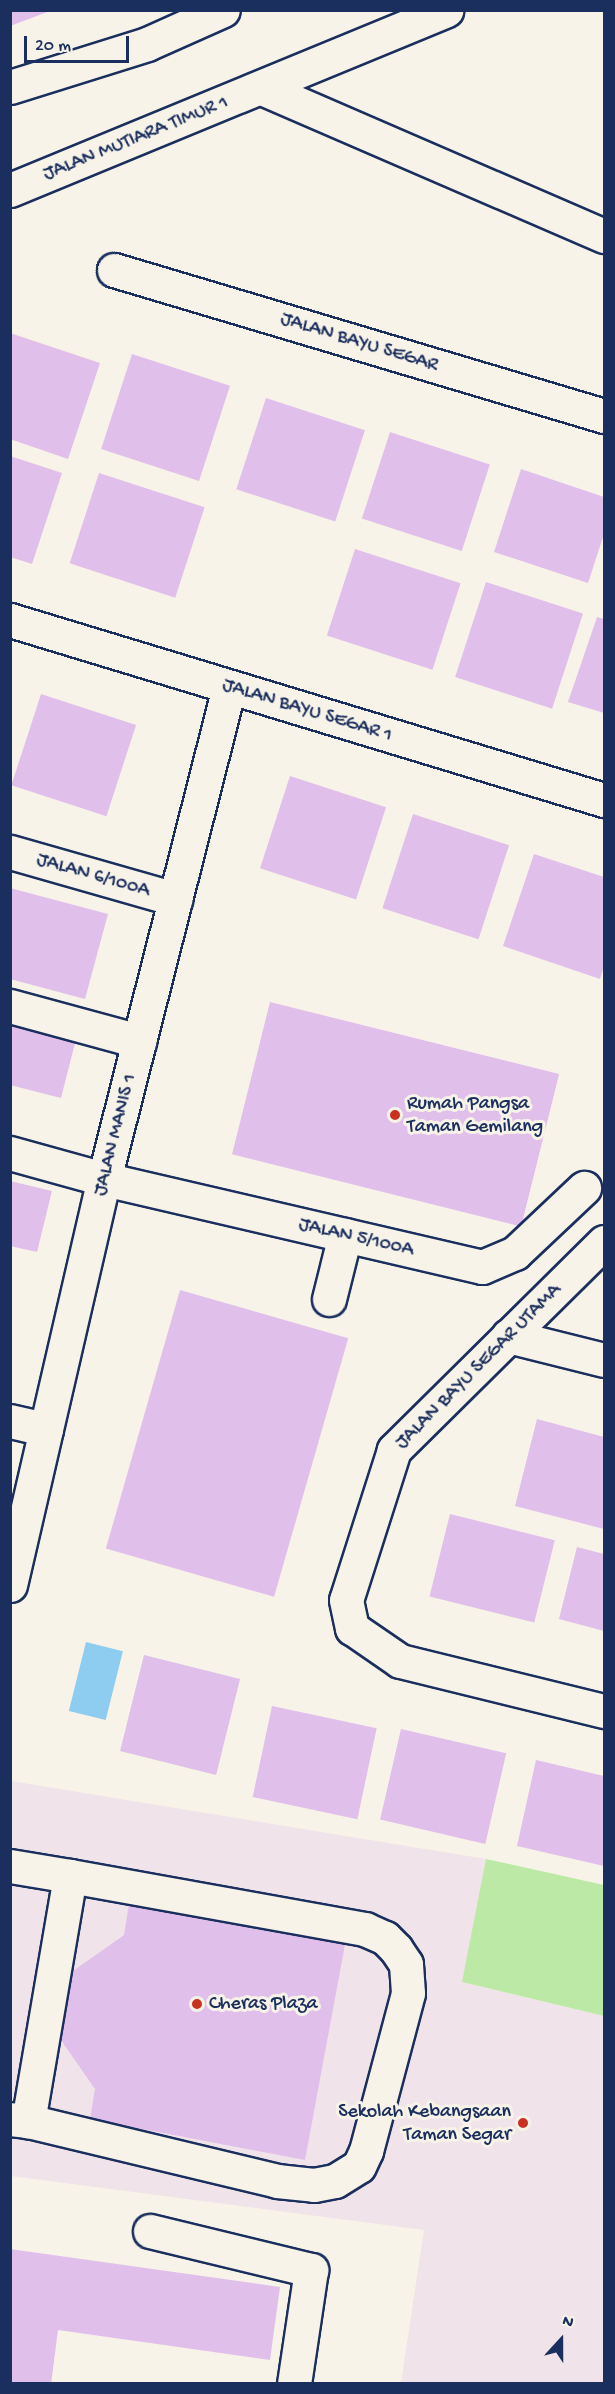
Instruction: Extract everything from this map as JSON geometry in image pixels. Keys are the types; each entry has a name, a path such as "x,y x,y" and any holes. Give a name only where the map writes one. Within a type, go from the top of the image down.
{"street":[{"path":"10,87 147,44 223,10"},
{"name":"JALAN MUTIARA TIMUR 1","path":"10,190 262,88 446,10"},
{"path":"262,88 604,236"},
{"name":"JALAN BAYU SEGAR","path":"114,270 604,416"},
{"name":"JALAN BAYU SEGAR 1","path":"10,620 604,800"},
{"name":"JALAN MANIS 1","path":"10,1585 104,1179 228,687"},
{"name":"JALAN 6/100A","path":"10,852 175,899"},
{"path":"10,1006 139,1041"},
{"name":"JALAN 5/100A","path":"10,1153 104,1179 482,1267 515,1253 584,1188"},
{"path":"329,1299 345,1235"},
{"name":"JALAN BAYU SEGAR UTAMA","path":"604,1242 394,1450 346,1600 352,1628 400,1661 604,1711"},
{"path":"508,1336 604,1360"},
{"path":"10,1421 46,1429"},
{"path":"10,1866 70,1876 364,1929 385,1938 406,1964 408,1993 366,2151 359,2166 335,2181 314,2185 277,2181 19,2120 70,1876"},
{"path":"150,2231 310,2270 294,2384"}],"shaded area":[{"path":"11,1781 486,1859 465,1983 604,2016 604,2383 401,2383 424,2230 11,2176"}],"green space":[{"path":"486,1859 604,1885 604,2016 462,1982"}],"water":[{"path":"86,1642 123,1651 106,1720 69,1711"}],"building":[{"path":"10,10 53,10 10,26"},
{"path":"10,333 100,363 68,459 10,439"},
{"path":"132,354 230,386 199,481 101,449"},
{"path":"266,398 365,430 335,521 236,489"},
{"path":"390,432 490,464 462,551 362,519"},
{"path":"10,456 62,473 32,564 10,557"},
{"path":"521,469 604,497 604,534 588,583 494,552"},
{"path":"99,473 205,507 175,598 70,563"},
{"path":"355,549 461,583 432,670 327,636"},
{"path":"486,582 583,614 552,709 455,677"},
{"path":"597,617 604,619 604,713 568,702"},
{"path":"41,694 136,725 106,816 11,785"},
{"path":"290,776 386,807 356,899 260,868"},
{"path":"413,814 509,845 478,939 382,908"},
{"path":"534,854 604,877 604,966 600,979 503,946"},
{"path":"10,888 108,914 85,999 10,979"},
{"path":"10,993 83,1012 61,1098 10,1085"},
{"name":"Rumah Pangsa Taman Gemilang","path":"270,1002 559,1074 521,1226 232,1154"},
{"path":"10,1181 52,1191 37,1252 10,1246"},
{"path":"180,1290 348,1338 274,1597 106,1549"},
{"path":"537,1419 604,1437 604,1529 515,1506"},
{"path":"450,1514 555,1540 534,1623 429,1596"},
{"path":"577,1547 604,1554 604,1631 559,1619"},
{"path":"144,1655 240,1679 216,1775 120,1751"},
{"path":"272,1706 377,1728 357,1819 253,1797"},
{"path":"401,1729 506,1753 485,1844 380,1820"},
{"path":"536,1760 604,1776 604,1866 517,1846"},
{"name":"Cheras Plaza","path":"130,1898 346,1939 305,2160 90,2119 95,2089 56,2033 66,1976 124,1935"},
{"path":"10,2249 280,2287 270,2360 58,2330 51,2384 10,2384"}],"place":[{"name":"Rumah Pangsa Taman Gemilang","path":"395,1115"},
{"name":"Cheras Plaza","path":"197,2004"},
{"name":"Sekolah Kebangsaan Taman Segar","path":"523,2123"}]}
